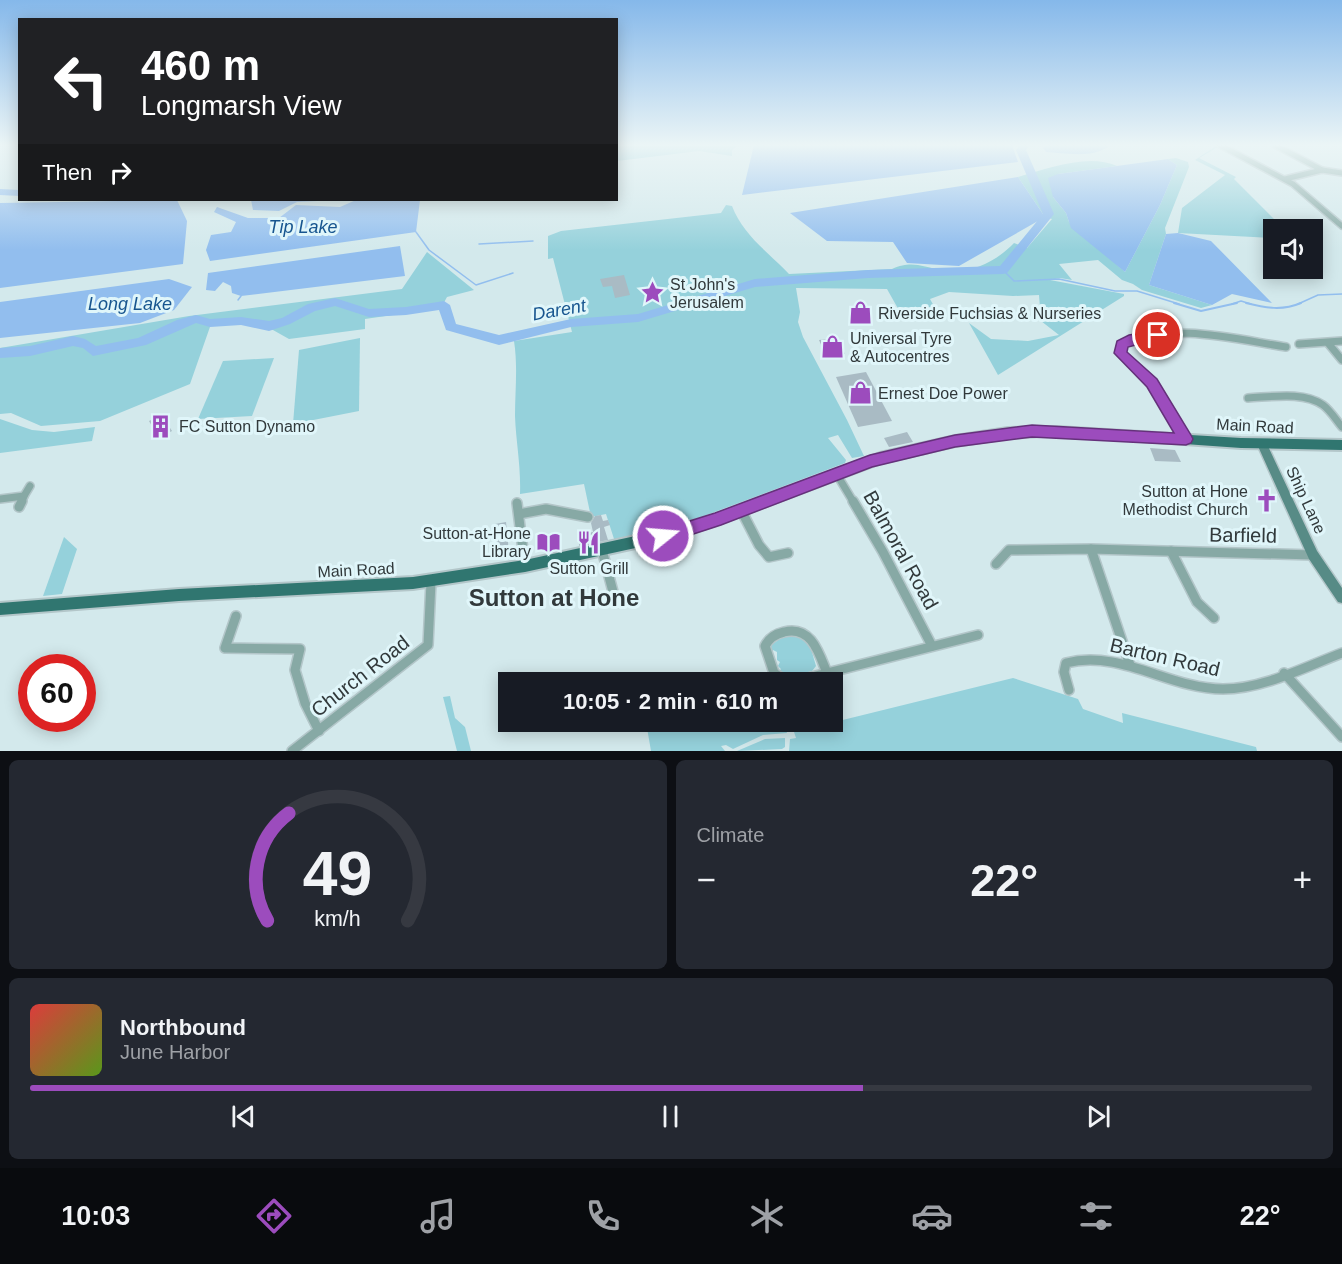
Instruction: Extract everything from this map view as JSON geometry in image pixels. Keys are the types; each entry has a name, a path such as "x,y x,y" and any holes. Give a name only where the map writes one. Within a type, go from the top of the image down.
{"main road":[{"name":"Main Road","path":"0,609 179,595 431,582 525,566 663,536 741,510 880,458 925,447 1008,433 1057,431 1262,444 1342,445"}],"street":[{"path":"1288,180 1312,197 1342,226"},
{"path":"1186,439 1152,383 1120,353 1121,344 1137,337 1167,334 1204,336 1286,347"},
{"path":"1299,344 1342,341"},
{"path":"1328,343 1342,360"},
{"path":"1248,398 1303,398 1317,401 1342,427"},
{"name":"Ship Lane","path":"1262,444 1313,555 1342,598"},
{"name":"Balmoral Road","path":"836,473 888,560 932,646"},
{"path":"19,507 30,486"},
{"path":"0,499 24,496"},
{"path":"517,503 525,566"},
{"path":"519,514 546,509 588,517"},
{"path":"741,510 759,545 769,557 788,553"},
{"path":"1091,549 1130,665"},
{"name":"Barfield","path":"996,564 1009,550 1091,549 1313,555"},
{"path":"602,550 616,603"},
{"path":"1171,551 1197,602 1214,618"},
{"name":"Church Road","path":"292,751 428,645 431,582"},
{"path":"236,615 225,648 300,649 295,670 304,703 319,731"},
{"path":"775,672 765,646 770,638 791,630 803,631 809,636 827,672"},
{"path":"831,672 978,635"},
{"name":"Barton Road","path":"1069,690 1064,672 1066,663 1078,658 1130,665 1201,688 1226,689 1253,684 1342,653"},
{"path":"1284,673 1341,735"}],"shaded area":[{"path":"1020,180 1057,180 1053,197 1066,213 1069,222 1125,272 1171,180 1184,180 1165,228 1166,234 1149,285 1212,305 1201,308 1142,290 1122,280 1098,260 1059,264 1072,280 1060,278 1050,280 1124,294 1124,296 998,375 969,323 991,339 1028,341 1059,335 1041,321 1039,295 1013,296 949,292 930,299 940,317 905,321 887,289 796,288 800,312 798,322 803,337 864,456 852,458 838,435 828,438 846,460 845,463 696,519 615,542 606,514 591,517 584,484 520,494 515,416 514,341 572,332 553,258 548,259 548,236 561,231 721,213 726,205 732,206 749,234 789,274 892,269 906,265 962,271 981,266 999,256 1014,243 1027,248 1052,219 1045,217"},
{"path":"1218,180 1235,180 1274,219 1263,219 1263,237 1178,233 1182,208"},
{"path":"427,252 474,290 447,297 441,308 365,319 365,329 289,339 273,330 237,323 211,324 190,384 100,421 41,426 11,413 0,414 0,348 189,316 402,289"},
{"path":"360,338 359,411 293,424 299,350"},
{"path":"274,358 252,416 198,419 223,361"},
{"path":"0,419 32,430 54,432 95,427 92,441 0,453"},
{"path":"64,537 77,549 62,594 43,596"},
{"path":"797,634 809,642 816,666 812,671 779,672 781,669 778,666 780,662 777,660 777,652 773,650 771,654 769,653 770,646 781,638"},
{"path":"1013,678 1078,699 1083,709 1123,723 1122,713 1256,747 1257,751 789,751 790,739 796,738 794,732 843,732 843,720"},
{"path":"450,696 455,718 465,727 471,751 457,751 443,697"},
{"path":"648,732 787,733 763,735 733,749 726,745 721,746 725,751 651,751"},
{"path":"785,738 785,747 782,749 737,751 765,739"}],"water":[{"path":"746,180 867,180 742,195"},
{"path":"999,180 1020,180 1045,217 959,266 907,263 893,242 827,241 790,213"},
{"path":"1049,180 1171,180 1125,272 1071,228 1066,213 1053,197"},
{"path":"177,201 187,221 183,264 0,288 0,203"},
{"path":"251,201 317,201 297,202 279,211 253,210"},
{"name":"Tip Lake","path":"354,201 420,201 416,232 210,261 206,250 211,235 231,232 236,222 214,212 217,207 248,218 279,218 296,205 340,207"},
{"path":"1178,233 1211,241 1272,303 1232,294 1212,305 1149,285 1166,234"},
{"path":"400,246 405,276 241,296 232,293 231,286 223,282 215,291 206,290 208,273"},
{"name":"Long Lake","path":"169,279 192,287 174,310 140,323 0,338 0,302"}],"building":[{"name":"St John's Jerusalem","path":"624,275 630,295 615,298 612,286 603,287 600,279"},
{"name":"Universal Tyre & Autocentres","path":"838,338 845,354 826,356 819,340"},
{"name":"Ernest Doe Power","path":"866,372 892,421 858,427 836,377"},
{"name":"FC Sutton Dynamo","path":"162,415 172,431 159,438 149,421"},
{"path":"907,432 913,442 889,447 884,438"},
{"path":"1150,448 1175,450 1181,462 1155,461"},
{"path":"601,515 603,521 608,520 610,525 604,527 608,540 579,546 579,535 593,532 591,523 595,516"},
{"path":"506,522 509,552 497,554 495,524"}],"waterway":[{"name":"Darent","path":"0,353 30,351 73,341 87,345 93,351 141,342 181,323 196,319 210,323 241,321 269,326 286,321 312,307 335,302 369,313 406,311 444,305 451,327 499,340 571,323 638,318 755,283 868,274 1003,270 1049,214 1034,180"},
{"name":"Darent","path":"0,192 18,193"},
{"path":"416,232 429,250 476,285 513,273"},
{"path":"479,244 533,241"},
{"path":"1003,270 1014,281 1059,279 1115,291 1137,291 1179,304"},
{"path":"1299,304 1318,295 1342,294"},
{"path":"238,300 241,296"},
{"path":"1232,304 1241,301 1251,304"},
{"path":"1174,303 1201,311 1237,303"},
{"path":"1246,303 1274,308 1299,304"}],"place":[{"name":"St John's Jerusalem","path":"652,293"},
{"name":"Riverside Fuchsias & Nurseries","path":"860,313"},
{"name":"Universal Tyre & Autocentres","path":"832,347"},
{"name":"Ernest Doe Power","path":"860,393"},
{"name":"FC Sutton Dynamo","path":"161,426"},
{"name":"Sutton at Hone Methodist Church","path":"1266,500"},
{"name":"Sutton-at-Hone Library","path":"549,542"},
{"name":"Sutton Grill","path":"589,543"}],"district":[{"name":"Sutton at Hone","path":"554,597"}],"route":[{"path":"663,536 716,520 870,461 955,441 1032,431 1186,439 1152,383 1120,353 1121,344 1129,339 1158,335"}]}
